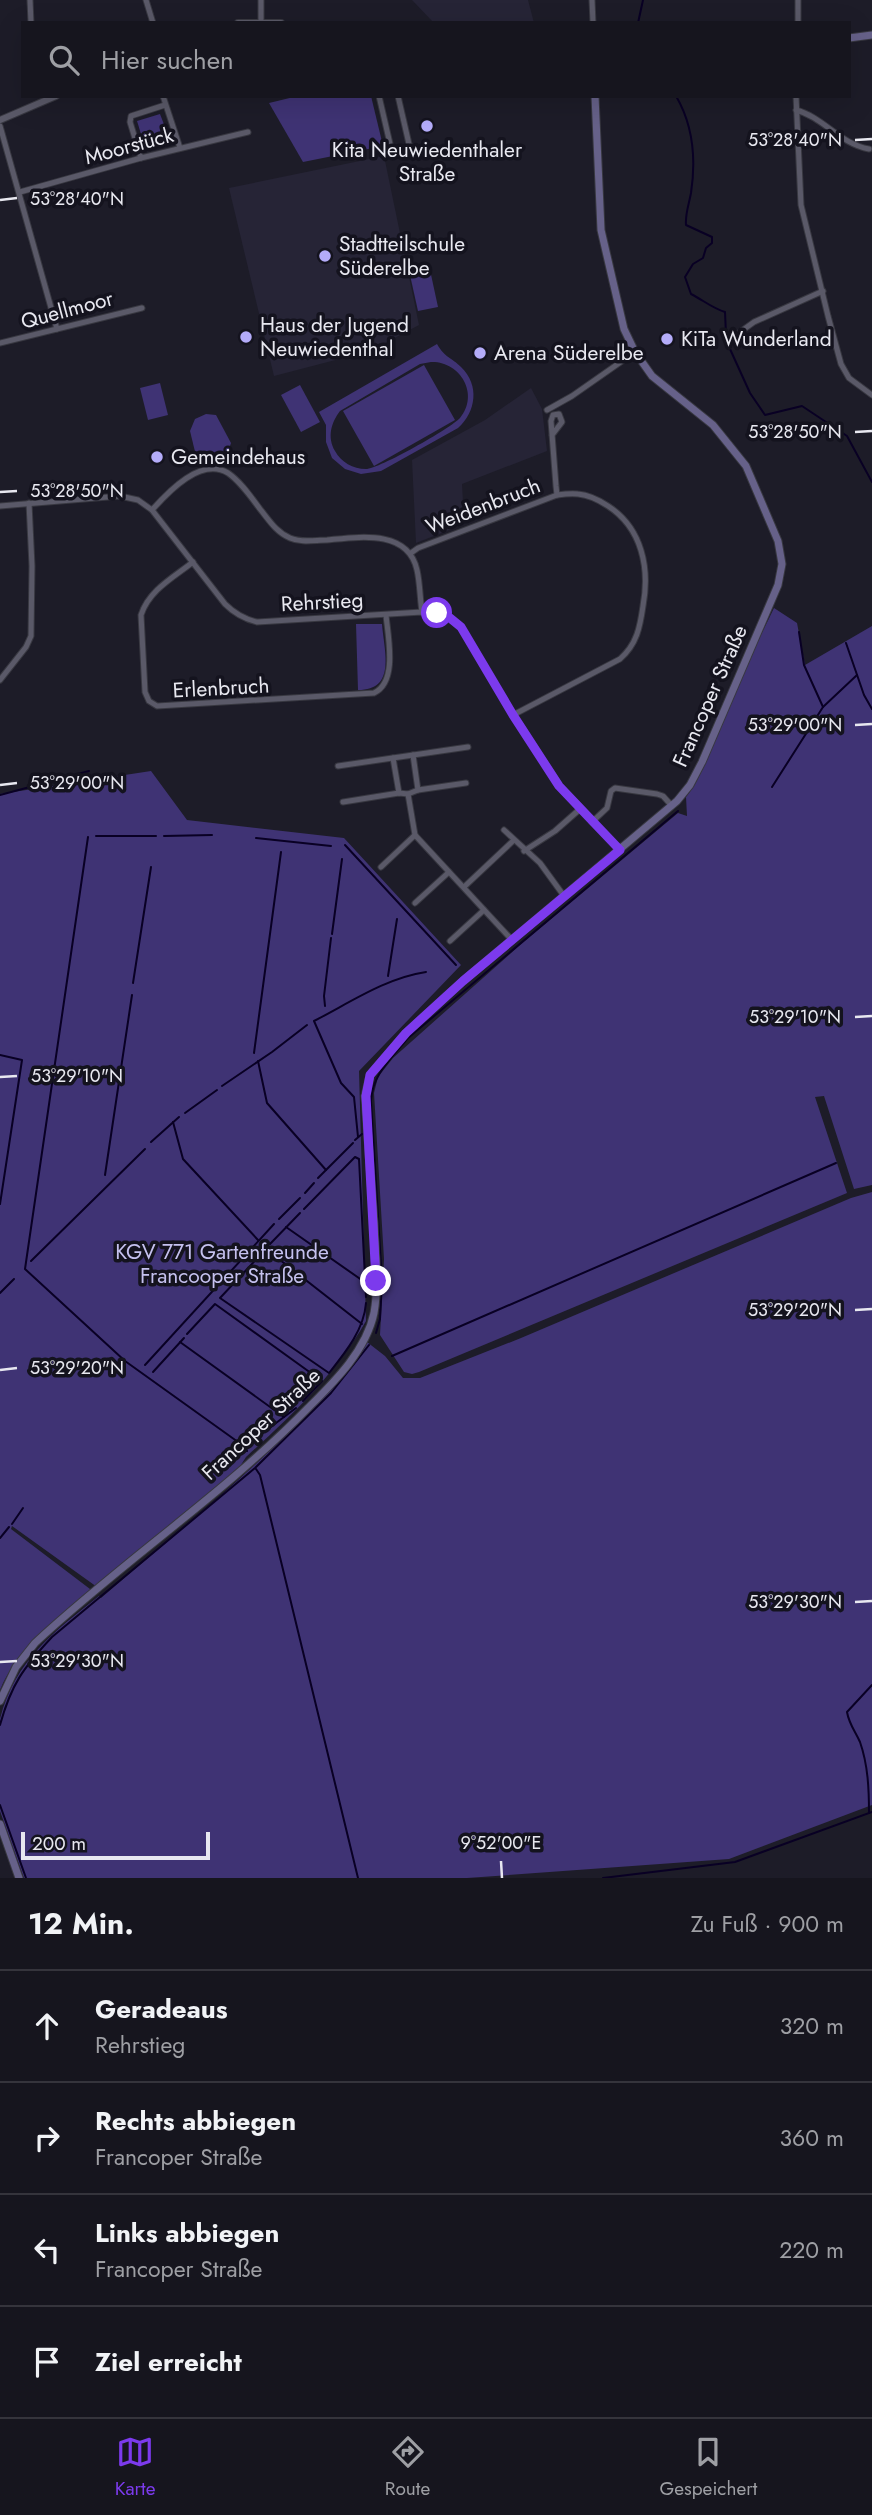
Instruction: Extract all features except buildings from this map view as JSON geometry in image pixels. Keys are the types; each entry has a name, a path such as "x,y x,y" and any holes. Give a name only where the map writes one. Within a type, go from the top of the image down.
{"main road":[{"path":"851,38 872,35"},
{"name":"Francoper Straße","path":"0,1701 16,1667 35,1643 288,1429 332,1382 361,1345 376,1299 366,1096 368,1081 377,1064 406,1033 672,806 690,785 778,585 782,558 778,541 754,484 733,448 702,415 652,376 635,352 619,311 601,230 595,98"},
{"path":"0,1824 19,1878"}],"street":[{"path":"30,0 31,21"},
{"path":"146,0 152,21"},
{"path":"261,0 261,21"},
{"path":"592,0 593,21"},
{"path":"797,0 798,21"},
{"path":"163,98 180,148"},
{"path":"379,98 391,148 395,153 402,154 407,150 409,141 398,98"},
{"path":"796,98 801,205 822,291 841,364 849,378 872,395"},
{"path":"0,120 42,99"},
{"path":"141,158 130,122 131,116 165,105"},
{"path":"796,110 806,112 852,144 869,149"},
{"path":"0,126 57,329"},
{"name":"Moorstück","path":"20,191 248,132"},
{"path":"729,340 764,317 822,291"},
{"name":"Quellmoor","path":"0,344 142,308"},
{"path":"547,410 635,352"},
{"path":"552,435 557,495"},
{"path":"152,510 193,474 208,469 226,472 241,484 279,532 293,539 309,541 384,537 398,543 411,553 417,569 422,612"},
{"name":"Weidenbruch","path":"411,553 557,495 580,494 596,499 617,512 634,534 640,545 647,586 639,632 630,650 620,659 513,715"},
{"name":"Rehrstieg","path":"0,506 120,496 138,500 152,510 225,604 235,614 257,622 422,612 437,613 450,618 461,627 559,786 620,850"},
{"path":"0,680 26,648 31,636 29,503"},
{"name":"Erlenbruch","path":"193,562 157,590 141,615 145,692 149,701 157,706 374,693 384,687 389,675 386,615"},
{"path":"338,766 468,747"},
{"path":"413,755 418,790"},
{"path":"393,758 399,793"},
{"path":"343,802 466,783"},
{"path":"592,822 607,808 611,791 615,788 657,794 663,796 672,806"},
{"path":"408,794 415,835 512,940"},
{"path":"524,851 555,831 580,809"},
{"path":"504,830 540,863 564,896"},
{"path":"381,867 415,835"},
{"path":"464,887 514,840"},
{"path":"415,903 449,872"},
{"path":"450,941 484,910"}],"shaded area":[{"path":"412,0 528,0 533,21 432,21"},
{"name":"Stadtteilschule Süderelbe","path":"384,156 419,325 370,351 274,376 229,188"},
{"path":"531,388 542,409 547,451 462,484 464,521 454,522 454,528 416,543 412,460 485,420"}],"green space":[{"path":"290,98 371,98 383,146 303,162 269,103"},
{"path":"160,114 170,140 145,147 137,121"},
{"path":"430,270 438,307 418,311 410,275"},
{"path":"437,344 467,374 473,390 469,414 458,428 381,471 361,474 345,469 332,458 326,442 326,425 319,412","holes":["441,363 458,373 467,389 466,409 460,418 414,447 373,467 357,468 341,458 335,451 331,435 332,425 340,411 420,364"]},
{"path":"424,365 455,420 374,466 343,411"},
{"path":"160,383 168,415 148,420 140,388"},
{"path":"300,385 320,422 301,432 281,395"},
{"path":"206,414 216,415 231,443 225,461 198,464 190,431 195,419"},
{"path":"774,608 797,623 805,665 872,626 872,1185 854,1189 824,1096 815,1097 847,1193 419,1372 404,1372 380,1335 384,1259 374,1093 378,1077 393,1058 520,945 678,813 687,816 686,797 698,779 727,703"},
{"path":"356,624 382,624 386,657 383,676 378,683 358,690"},
{"name":"KGV 771 Gartenfreunde Francooper Straße","path":"151,771 187,820 344,838 461,965 359,1071 366,1321 354,1341 311,1394 246,1457 239,1468 97,1587 12,1526 11,1529 91,1592 28,1648 7,1675 0,1690 0,794"},
{"path":"872,1192 872,1805 729,1859 467,1878 24,1878 0,1811 0,1719 15,1680 52,1635 99,1596 101,1598 242,1477 308,1413 367,1342 385,1356 403,1378 420,1378 851,1198"}],"waterway":[{"path":"638,21 643,0"},
{"path":"677,98 690,131 693,155 686,225 712,237 712,243 706,248 703,258 693,264 685,277 691,294 725,312 726,335"},
{"path":"730,349 750,393 765,415 802,406 847,436 872,482"},
{"path":"799,632 804,665 823,707"},
{"path":"846,643 864,695 872,709"},
{"path":"772,787 823,707 857,675"},
{"path":"0,795 89,771"},
{"path":"376,1333 380,1319 382,1282 371,1101 379,1074 408,1038 678,811"},
{"path":"164,836 212,835"},
{"path":"96,836 156,836"},
{"path":"88,837 25,1269 125,1361 247,1451"},
{"path":"256,838 331,846"},
{"path":"345,845 456,965"},
{"path":"254,1053 281,852"},
{"path":"332,934 342,859"},
{"path":"133,983 151,867"},
{"path":"388,976 397,919"},
{"path":"325,1006 331,938"},
{"path":"358,1137 354,1097 341,1083 314,1021 383,985 426,972"},
{"path":"105,1175 132,995"},
{"path":"222,1086 307,1025"},
{"path":"0,1055 22,1060 0,1204"},
{"path":"258,1061 267,1103 326,1170"},
{"path":"185,1113 217,1090"},
{"path":"151,1142 179,1117"},
{"path":"173,1122 183,1159 258,1240"},
{"path":"355,1140 362,1134"},
{"path":"318,1178 353,1143"},
{"path":"31,1261 145,1149"},
{"path":"304,1209 355,1157 359,1159 366,1297"},
{"path":"392,1356 836,1163"},
{"path":"305,1193 314,1183"},
{"path":"279,1219 300,1198"},
{"path":"270,1244 300,1213"},
{"path":"145,1365 274,1224"},
{"path":"286,1227 366,1283"},
{"path":"362,1324 266,1249 220,1298 329,1373 358,1332 362,1323 366,1303"},
{"path":"0,1293 14,1279"},
{"path":"187,1334 215,1304 322,1381 303,1401"},
{"path":"153,1372 184,1338"},
{"path":"180,1342 284,1417"},
{"path":"0,1725 19,1678 52,1637 255,1468 331,1393 369,1345"},
{"path":"252,1441 296,1408"},
{"path":"256,1469 260,1475 358,1878"},
{"path":"12,1524 23,1508"},
{"path":"0,1538 9,1527"},
{"path":"869,1813 865,1759 847,1712 872,1685"},
{"path":"0,1805 26,1878"},
{"path":"603,1878 735,1862 872,1812"}],"place":[{"name":"Kita Neuwiedenthaler Straße","path":"427,126"},
{"name":"Stadtteilschule Süderelbe","path":"325,256"},
{"name":"Haus der Jugend Neuwiedenthal","path":"246,337"},
{"name":"KiTa Wunderland","path":"667,339"},
{"name":"Arena Süderelbe","path":"480,353"},
{"name":"Gemeindehaus","path":"157,457"}],"route":[{"path":"376,1281 366,1096 370,1075 386,1053 433,1007 620,850 559,786 461,627 450,618 437,613"}]}
